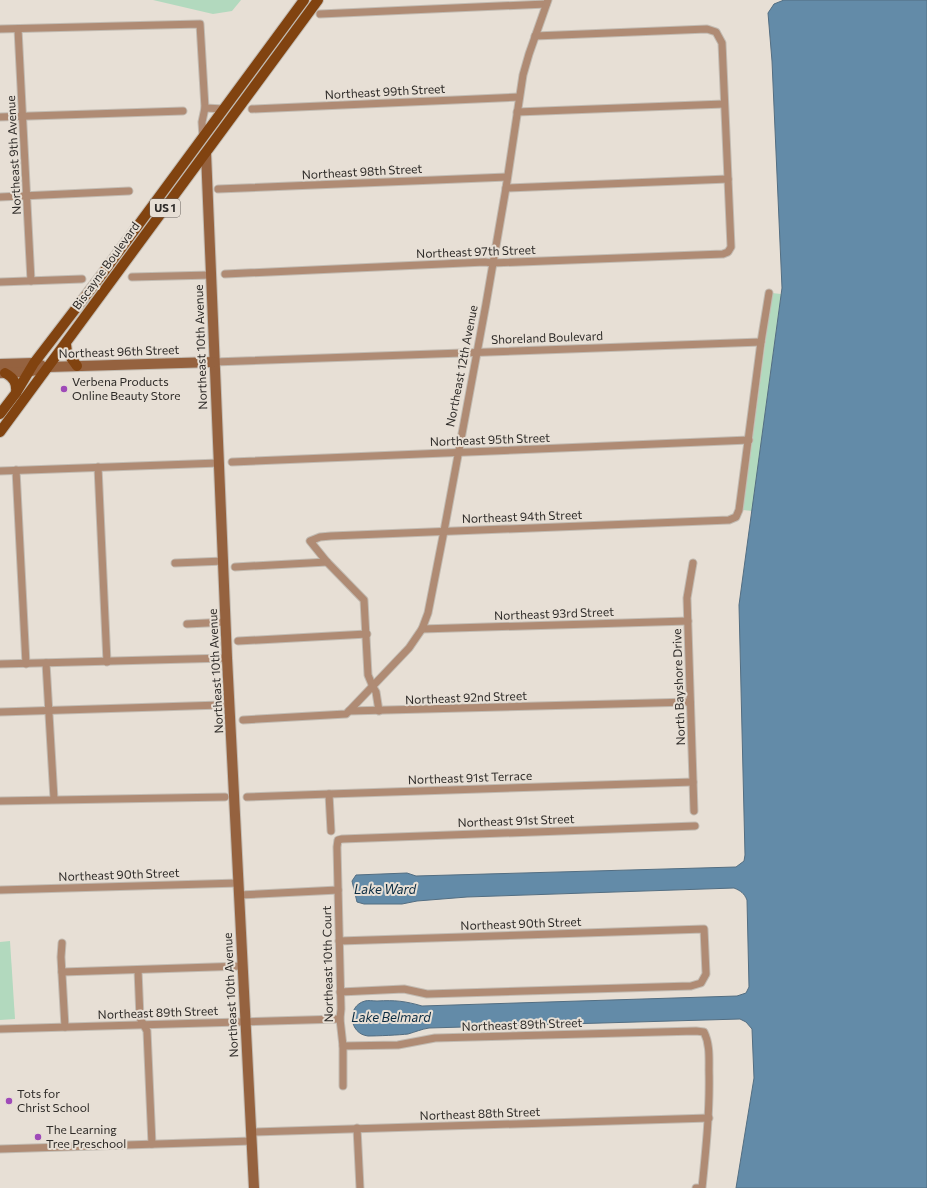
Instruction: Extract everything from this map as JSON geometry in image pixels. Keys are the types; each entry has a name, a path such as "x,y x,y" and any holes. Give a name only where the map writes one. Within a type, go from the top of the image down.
{"main road":[{"name":"Biscayne Boulevard","path":"0,414 16,393 28,372 100,278 304,0"},
{"name":"Biscayne Boulevard","path":"0,432 318,0"},
{"path":"66,344 68,354 77,366"},
{"path":"2,370 12,377 16,383 16,393"}],"street":[{"path":"320,14 547,2"},
{"name":"Northeast 12th Avenue","path":"349,711 409,648 422,629 430,602 506,188 519,97 527,61 547,2"},
{"path":"0,30 200,24 205,108 202,122 203,138"},
{"name":"Northeast 9th Avenue","path":"18,29 31,281"},
{"path":"506,188 728,179 722,43 716,32 707,29 535,36"},
{"name":"Northeast 99th Street","path":"252,109 519,97"},
{"path":"517,112 724,104"},
{"path":"205,108 224,109"},
{"path":"0,117 183,111"},
{"name":"Northeast 10th Avenue","path":"206,153 227,658 238,883 244,966 254,1188"},
{"name":"Northeast 98th Street","path":"218,189 507,177"},
{"name":"Northeast 97th Street","path":"225,274 485,262 492,263 723,254 728,252 731,247 728,179"},
{"path":"0,197 129,191"},
{"path":"132,277 211,275"},
{"path":"0,282 82,279"},
{"path":"749,440 761,342 769,293"},
{"name":"Shoreland Boulevard","path":"214,362 761,342"},
{"name":"Northeast 96th Street","path":"2,370 28,372 48,367 214,362"},
{"name":"Northeast 96th Street","path":"2,370 34,364 48,367"},
{"name":"Northeast 95th Street","path":"232,462 749,440"},
{"name":"Northeast 94th Street","path":"327,562 310,541 320,537 729,520 736,517 740,510 749,440"},
{"path":"0,470 219,463"},
{"path":"98,467 106,662"},
{"path":"16,470 26,664"},
{"path":"176,563 224,561"},
{"path":"234,567 327,562 364,600 368,675 372,687 376,692 379,711"},
{"name":"North Bayshore Drive","path":"693,563 687,598 694,811"},
{"path":"187,624 226,622"},
{"name":"Northeast 93rd Street","path":"422,629 688,622"},
{"path":"238,641 366,634"},
{"path":"0,664 227,658"},
{"path":"46,663 54,799"},
{"name":"Northeast 92nd Street","path":"243,720 346,714 349,711 690,702"},
{"path":"0,712 221,705"},
{"name":"Northeast 91st Terrace","path":"247,797 693,782"},
{"path":"329,794 331,831"},
{"path":"0,801 225,797"},
{"name":"Northeast 91st Street","path":"338,840 342,838 695,826"},
{"name":"Northeast 10th Court","path":"338,840 340,1019 343,1046 343,1086"},
{"name":"Northeast 90th Street","path":"0,890 238,883"},
{"path":"239,895 338,890"},
{"name":"Northeast 90th Street","path":"339,941 704,929 706,974 701,983 691,986 426,994 404,989 340,992"},
{"path":"62,943 65,1027"},
{"path":"62,972 244,966"},
{"path":"138,970 140,1018 147,1031 152,1144"},
{"name":"Northeast 89th Street","path":"0,1029 340,1019"},
{"name":"Northeast 89th Street","path":"343,1046 398,1045 435,1038 704,1032 708,1039 709,1052 709,1118"},
{"path":"696,1188 702,1188 709,1118"},
{"name":"Northeast 88th Street","path":"0,1149 152,1144 357,1128 709,1118"},
{"path":"357,1128 360,1188"}],"green space":[{"path":"153,0 241,0 232,11 213,14"},
{"path":"772,293 781,294 752,511 743,510"},
{"path":"10,941 15,1019 0,1020 0,942"}],"water":[{"path":"784,0 927,0 927,1188 736,1188 754,1078 752,1029 746,1022 740,1019 429,1028 408,1034 368,1036 357,1030 352,1020 355,1008 365,1001 400,1001 422,1006 737,996 746,993 749,987 747,900 742,892 734,888 467,897 417,901 402,904 364,904 357,902 352,881 356,875 407,873 416,876 736,867 744,861 739,605 782,288 772,61 768,13 774,4"}],"place":[{"name":"Verbena Products Online Beauty Store","path":"64,389"},
{"name":"Tots for Christ School","path":"9,1101"},
{"name":"The Learning Tree Preschool","path":"38,1137"}],"water label":[{"name":"Lake Ward","path":"385,889"},
{"name":"Lake Belmard","path":"391,1017"}]}
